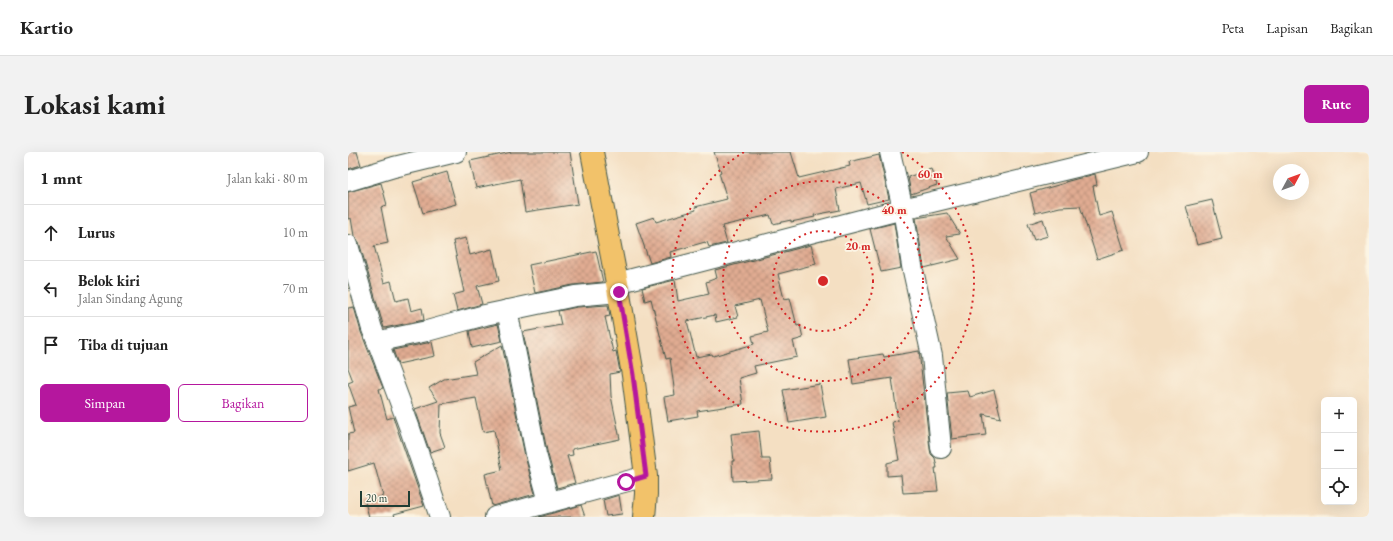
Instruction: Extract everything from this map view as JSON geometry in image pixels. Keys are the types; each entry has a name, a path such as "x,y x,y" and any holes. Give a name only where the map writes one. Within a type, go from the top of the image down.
{"main road":[{"path":"592,152 633,375 646,476 644,517"}],"street":[{"path":"348,180 456,152"},
{"path":"890,152 912,266 932,356 941,448"},
{"path":"378,343 485,315 618,288 902,209 1138,152"},
{"path":"348,245 372,329 409,426 440,517"},
{"path":"507,310 536,454 549,502"},
{"path":"495,517 646,476"}],"building":[{"path":"348,152 357,152 361,165 348,169"},
{"path":"512,152 570,152 578,204 525,212 520,179 476,188 470,161"},
{"path":"714,152 791,152 799,178 850,166 849,162 879,155 889,199 867,204 861,183 836,189 840,210 814,215 815,217 791,222 791,220 773,224 770,215 722,226 727,243 709,247 707,242 705,242 670,252 671,257 650,263 636,223 654,217 656,222 696,210 695,207 727,199 719,173 721,172"},
{"path":"931,169 937,185 911,194 908,177"},
{"path":"447,172 456,204 423,213 413,182"},
{"path":"1095,174 1097,185 1093,186 1099,216 1112,212 1124,250 1097,259 1080,206 1060,207 1035,213 1030,193"},
{"path":"381,183 387,205 381,207 388,243 374,246 384,283 391,281 396,301 408,298 411,311 422,308 424,320 384,328 359,242 354,236 351,218 348,219 348,192"},
{"path":"1212,200 1222,239 1197,245 1186,206"},
{"path":"947,213 960,234 946,236 960,259 924,268 916,218"},
{"path":"1043,219 1048,236 1034,240 1028,224"},
{"path":"894,223 901,268 881,272 870,229"},
{"path":"466,238 470,255 492,249 499,281 477,286 482,304 457,311 453,295 464,292 453,241"},
{"path":"811,245 816,264 778,274 784,299 790,298 797,326 800,325 803,338 793,341 797,357 754,366 756,373 739,378 743,404 697,411 698,416 668,421 664,397 675,395 670,358 666,359 651,299 645,301 642,288 675,280 678,301 709,294 706,282 717,278 715,270","holes":["760,300 768,332 752,336 754,344 713,356 712,354 696,357 687,321 715,315 716,322 738,317 735,306"]},
{"path":"596,251 603,282 573,285 535,293 529,265"},
{"path":"608,305 610,316 605,317 613,352 616,351 620,372 610,374 611,396 620,439 572,449 573,455 567,456 575,483 557,488 547,451 523,332 561,325 558,311 577,307"},
{"path":"354,307 361,332 383,388 379,389 387,419 393,417 424,506 394,514 395,517 369,517 365,502 383,496 374,463 348,471 348,434 354,433 348,407 356,405 348,383 353,381 348,368 348,308"},
{"path":"498,324 502,341 472,348 469,331"},
{"path":"432,342 435,356 398,364 393,350"},
{"path":"502,345 525,456 535,494 492,506 485,474 502,470 494,430 483,432 476,398 441,404 440,433 445,447 430,452 415,409 438,401 429,388 444,379 476,374 473,362"},
{"path":"919,351 930,449 931,454 935,458 937,468 935,468 938,491 903,493 901,475 887,476 887,463 899,460 892,422 898,421 892,378 853,384 849,359 883,354 884,357"},
{"path":"820,384 826,417 789,423 783,390"},
{"path":"994,390 1001,418 983,414 986,435 952,439 947,393 968,391 970,397"},
{"path":"759,431 762,459 770,459 772,479 733,481 732,461 734,461 731,434"},
{"path":"619,495 622,514 606,516 603,500"},
{"path":"581,505 585,517 539,517"}],"route":[{"path":"619,292 633,375 646,476 626,482"}]}
